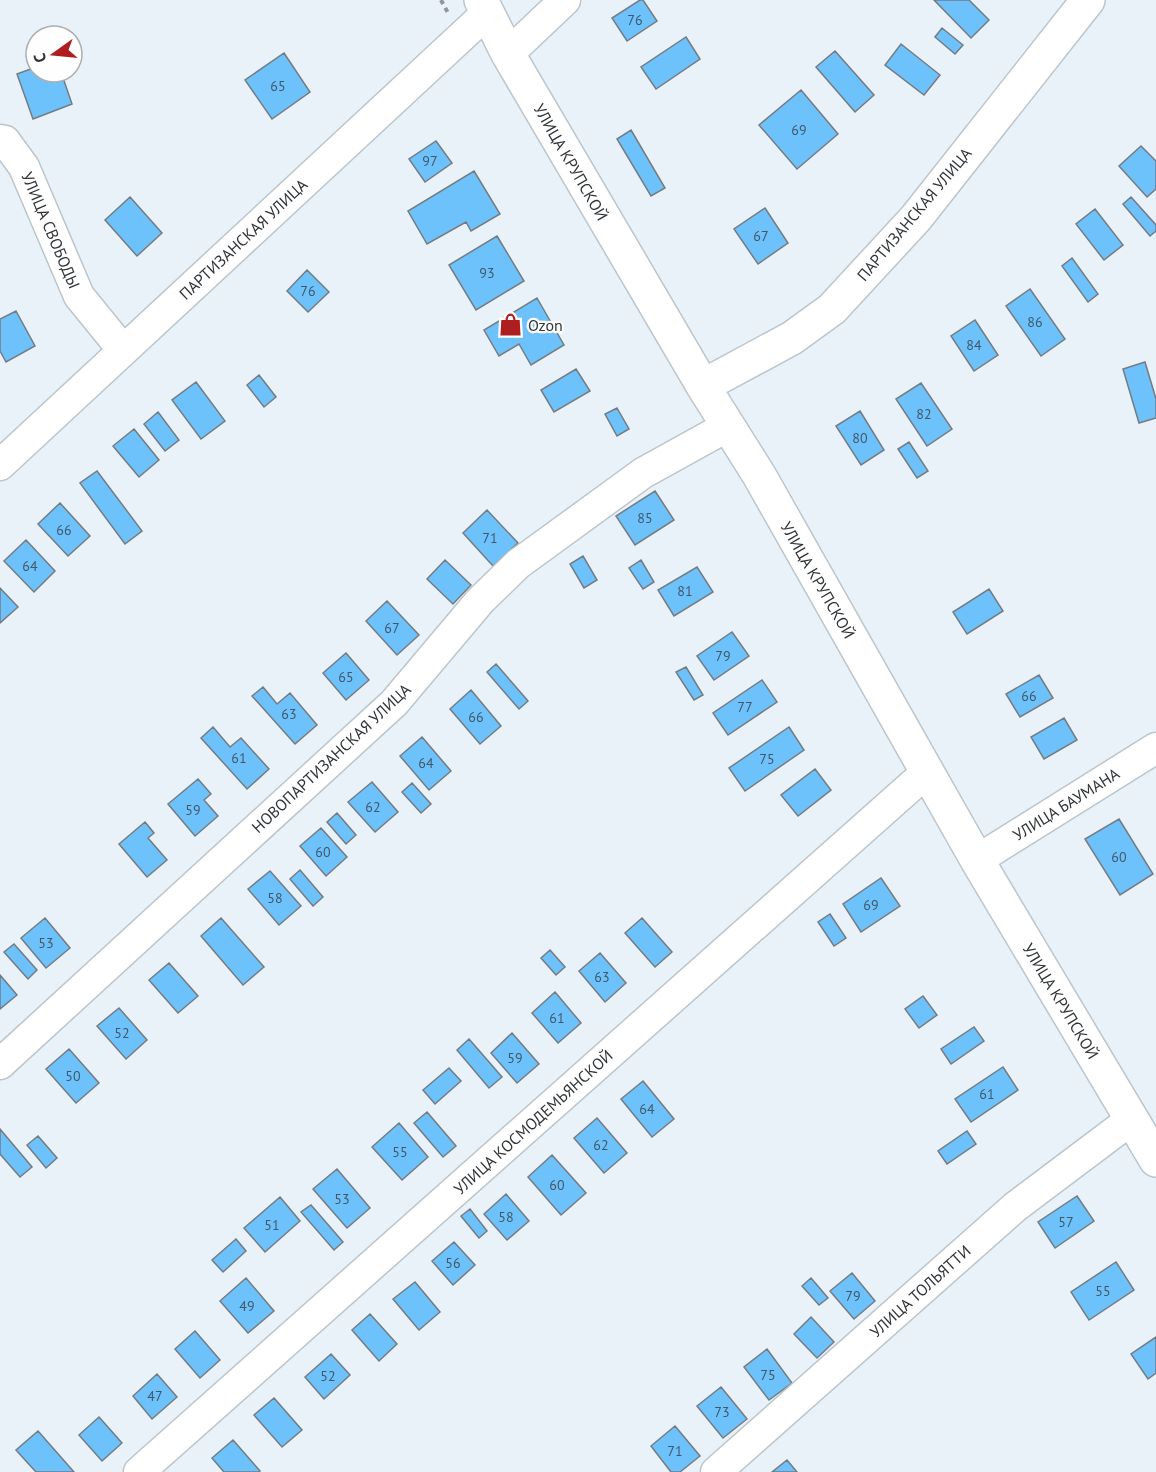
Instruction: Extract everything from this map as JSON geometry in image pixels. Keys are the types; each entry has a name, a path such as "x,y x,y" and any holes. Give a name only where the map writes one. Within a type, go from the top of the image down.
{"street":[{"path":"508,54 565,0"},
{"name":"ПАРТИЗАНСКАЯ УЛИЦА","path":"703,386 792,338 832,309 916,218 1088,0"},
{"name":"УЛИЦА КРУПСКОЙ","path":"484,7 508,54 703,386 759,475 977,860 1156,1160"},
{"name":"ПАРТИЗАНСКАЯ УЛИЦА","path":"0,465 484,7"},
{"name":"УЛИЦА СВОБОДЫ","path":"0,140 5,141 24,167 79,296 123,350"},
{"name":"НОВОПАРТИЗАНСКАЯ УЛИЦА","path":"0,1064 394,703 480,601 518,564 643,472 728,426"},
{"name":"УЛИЦА БАУМАНА","path":"977,860 1156,748"},
{"name":"УЛИЦА КОСМОДЕМЬЯНСКОЙ","path":"139,1472 927,772"},
{"name":"УЛИЦА ТОЛЬЯТТИ","path":"716,1472 1015,1207 1132,1119"}],"building":[{"path":"643,0 657,21 627,41 612,18"},
{"path":"934,0 969,0 989,20 971,38"},
{"path":"942,28 963,45 955,54 935,37"},
{"path":"686,37 700,59 656,89 641,67"},
{"path":"901,44 940,75 924,95 885,65"},
{"path":"835,51 874,95 855,112 816,67"},
{"path":"284,53 310,92 272,119 245,80"},
{"path":"24,71 24,84 65,84 72,104 33,119 17,74"},
{"path":"801,90 838,134 797,169 759,125"},
{"path":"631,130 665,188 651,196 617,139"},
{"path":"436,141 452,163 425,182 409,159"},
{"path":"1141,146 1156,161 1156,189 1147,197 1119,166"},
{"path":"474,171 500,214 471,231 466,222 427,244 408,211"},
{"path":"130,197 162,233 137,256 105,220"},
{"path":"1131,197 1156,225 1156,231 1150,236 1123,204"},
{"path":"765,208 788,243 758,264 734,229"},
{"path":"1095,209 1123,245 1104,260 1076,224"},
{"path":"497,236 524,281 476,310 449,265"},
{"path":"1072,258 1098,294 1088,302 1062,266"},
{"path":"307,270 329,292 308,312 287,291"},
{"path":"1030,289 1065,339 1041,356 1006,306"},
{"path":"537,298 564,345 531,365 519,344 499,356 484,330"},
{"path":"16,311 35,346 6,362 0,351 0,319"},
{"path":"975,320 998,355 974,371 951,336"},
{"path":"1145,362 1156,399 1156,418 1139,423 1123,369"},
{"path":"576,369 590,391 554,412 541,390"},
{"path":"259,375 276,397 264,407 247,385"},
{"path":"196,382 225,421 201,439 172,400"},
{"path":"921,383 952,429 927,446 896,399"},
{"path":"617,408 629,429 617,436 605,414"},
{"path":"860,411 884,450 861,465 836,426"},
{"path":"158,412 179,440 165,451 144,424"},
{"path":"134,429 159,460 139,477 113,446"},
{"path":"909,442 928,471 917,478 898,449"},
{"path":"97,471 142,531 125,544 80,483"},
{"path":"655,491 674,520 635,545 616,516"},
{"path":"60,503 90,536 68,556 38,524"},
{"path":"487,510 518,543 493,566 463,533"},
{"path":"26,540 55,571 34,592 4,561"},
{"path":"583,556 597,580 584,588 570,564"},
{"path":"445,560 471,585 453,604 427,579"},
{"path":"641,560 654,582 643,589 629,568"},
{"path":"697,567 713,592 674,616 658,590"},
{"path":"0,588 18,607 0,623"},
{"path":"989,589 1003,611 967,634 953,612"},
{"path":"387,601 419,635 397,655 366,621"},
{"path":"732,632 749,656 714,680 697,656"},
{"path":"346,653 369,680 346,700 323,673"},
{"path":"496,664 528,701 519,709 487,672"},
{"path":"686,667 703,695 694,700 676,672"},
{"path":"1039,675 1053,698 1020,717 1006,694"},
{"path":"762,680 777,702 728,735 713,713"},
{"path":"263,687 277,704 290,693 317,725 295,744 252,696"},
{"path":"471,690 501,726 480,744 450,709"},
{"path":"1064,718 1077,740 1044,759 1031,737"},
{"path":"213,727 230,747 241,738 269,769 247,789 201,738"},
{"path":"789,727 804,750 745,791 729,768"},
{"path":"422,737 451,771 429,790 400,756"},
{"path":"815,769 831,790 798,816 781,795"},
{"path":"198,779 211,794 204,800 218,816 195,836 168,804"},
{"path":"372,782 398,812 375,832 348,802"},
{"path":"412,783 431,804 421,813 402,792"},
{"path":"337,813 356,835 346,844 327,822"},
{"path":"1119,819 1153,874 1120,895 1085,839"},
{"path":"145,822 154,833 148,838 167,860 147,877 119,844"},
{"path":"321,828 347,857 326,876 300,846"},
{"path":"300,870 323,897 313,906 290,879"},
{"path":"270,871 301,906 279,925 248,889"},
{"path":"881,878 900,906 861,932 843,904"},
{"path":"830,914 846,938 834,946 818,922"},
{"path":"45,918 70,948 46,968 21,938"},
{"path":"221,918 264,967 243,985 201,936"},
{"path":"642,918 672,952 655,967 625,933"},
{"path":"14,944 37,970 28,979 4,952"},
{"path":"550,950 565,967 556,975 541,958"},
{"path":"600,953 626,983 605,1002 579,971"},
{"path":"169,963 198,996 178,1013 149,980"},
{"path":"0,975 17,995 0,1009"},
{"path":"555,992 581,1023 558,1043 532,1013"},
{"path":"923,996 937,1015 919,1028 905,1009"},
{"path":"119,1008 147,1040 126,1059 97,1026"},
{"path":"974,1027 984,1041 951,1064 941,1049"},
{"path":"512,1033 539,1064 517,1083 491,1053"},
{"path":"469,1039 502,1077 489,1088 457,1050"},
{"path":"69,1049 99,1083 76,1103 46,1069"},
{"path":"1003,1067 1018,1090 971,1122 955,1099"},
{"path":"449,1068 461,1081 435,1104 423,1090"},
{"path":"643,1081 674,1119 652,1137 621,1099"},
{"path":"427,1112 456,1146 443,1157 414,1123"},
{"path":"597,1118 627,1153 604,1173 574,1138"},
{"path":"399,1123 428,1157 402,1180 372,1147"},
{"path":"0,1129 32,1167 20,1177 0,1154"},
{"path":"967,1131 976,1144 947,1164 938,1151"},
{"path":"38,1136 57,1158 46,1168 27,1145"},
{"path":"552,1155 586,1193 561,1215 528,1177"},
{"path":"337,1169 370,1208 347,1228 313,1189"},
{"path":"506,1194 529,1221 507,1240 484,1214"},
{"path":"1077,1196 1094,1221 1055,1248 1038,1222"},
{"path":"280,1197 300,1221 265,1252 244,1228"},
{"path":"311,1205 343,1242 334,1250 301,1212"},
{"path":"470,1209 487,1231 479,1238 461,1216"},
{"path":"236,1239 246,1251 223,1272 212,1260"},
{"path":"454,1242 475,1265 453,1285 432,1261"},
{"path":"1116,1262 1134,1290 1089,1320 1071,1292"},
{"path":"852,1273 875,1301 854,1319 830,1291"},
{"path":"246,1278 274,1311 248,1333 220,1301"},
{"path":"811,1278 828,1298 819,1305 802,1286"},
{"path":"415,1282 440,1312 419,1330 393,1299"},
{"path":"370,1314 397,1344 379,1361 352,1330"},
{"path":"811,1317 834,1342 817,1358 794,1334"},
{"path":"195,1331 220,1360 200,1378 175,1349"},
{"path":"1156,1337 1156,1373 1148,1379 1131,1354"},
{"path":"767,1349 792,1383 769,1400 744,1367"},
{"path":"331,1354 350,1375 324,1399 305,1377"},
{"path":"157,1374 177,1397 152,1419 133,1396"},
{"path":"721,1387 747,1419 723,1438 697,1406"},
{"path":"274,1398 302,1430 282,1447 254,1415"},
{"path":"99,1417 122,1443 102,1461 79,1435"},
{"path":"675,1426 700,1456 680,1472 671,1472 651,1446"},
{"path":"38,1431 74,1472 36,1472 16,1450"},
{"path":"233,1440 259,1472 224,1472 212,1458"},
{"path":"787,1460 797,1472 772,1472"}],"place":[{"name":"Ozon","path":"510,325"}]}
